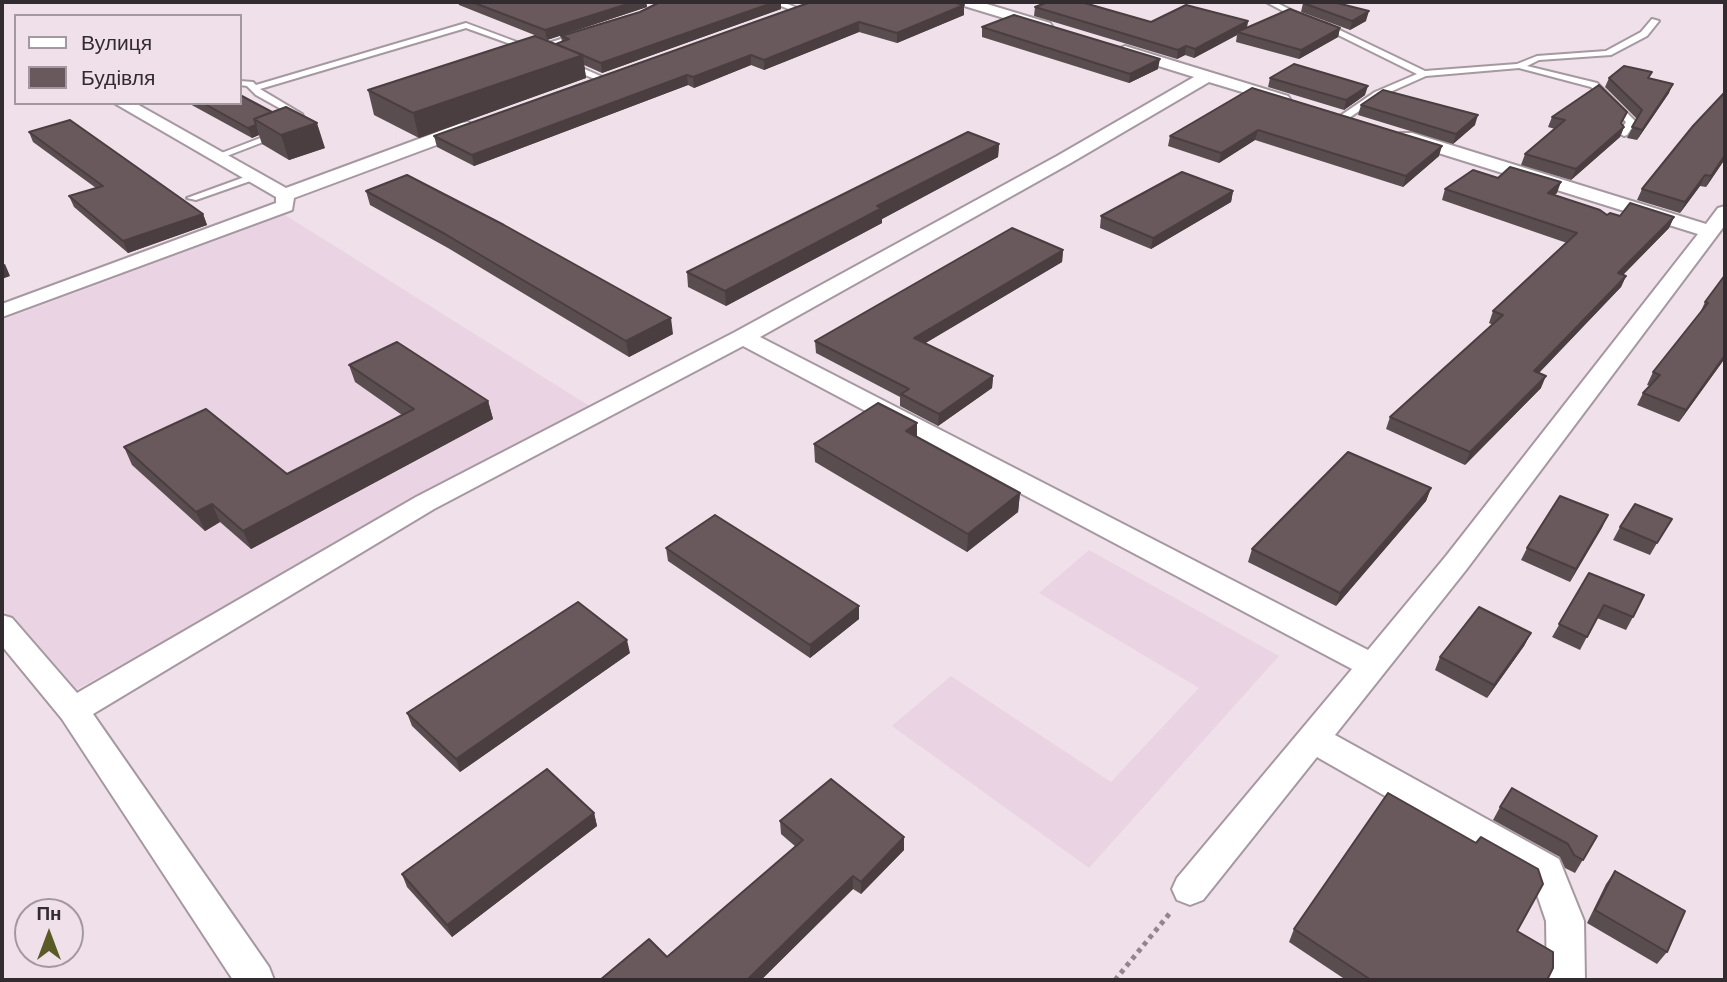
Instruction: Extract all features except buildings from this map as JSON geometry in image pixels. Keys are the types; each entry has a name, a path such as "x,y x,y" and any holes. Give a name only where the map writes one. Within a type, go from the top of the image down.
{"street":[{"path":"966,2 993,5 1063,32"},
{"path":"775,10 805,8"},
{"path":"1102,44 1293,103"},
{"path":"577,88 624,72"},
{"path":"73,710 425,503 743,337 1063,160 1207,76"},
{"path":"125,105 285,195 489,120"},
{"path":"1336,116 1369,126"},
{"path":"1190,889 1456,563 1717,222 1395,134"},
{"path":"2,311 285,206 285,195"},
{"path":"743,337 1370,666"},
{"path":"2,626 73,710 255,980"},
{"path":"1314,739 1546,870 1565,921 1566,980"}],"lane":[{"path":"1270,2 1294,15 1350,36 1424,74"},
{"path":"1519,66 1537,58 1608,53 1644,34 1655,21"},
{"path":"254,88 466,26 545,55"},
{"path":"533,50 585,34"},
{"path":"556,60 603,79"},
{"path":"1336,116 1424,74 1519,66 1594,85 1631,122 1624,133"},
{"path":"242,83 250,84 308,121 296,126"},
{"path":"216,158 285,132"},
{"path":"192,198 253,177"}],"path":[{"path":"1115,980 1190,889"}],"shaded area":[{"path":"285,215 591,407 70,693 2,608 2,320"},
{"path":"1089,550 1279,656 1089,868 892,726 951,676 1111,782 1199,688 1039,593"}]}
